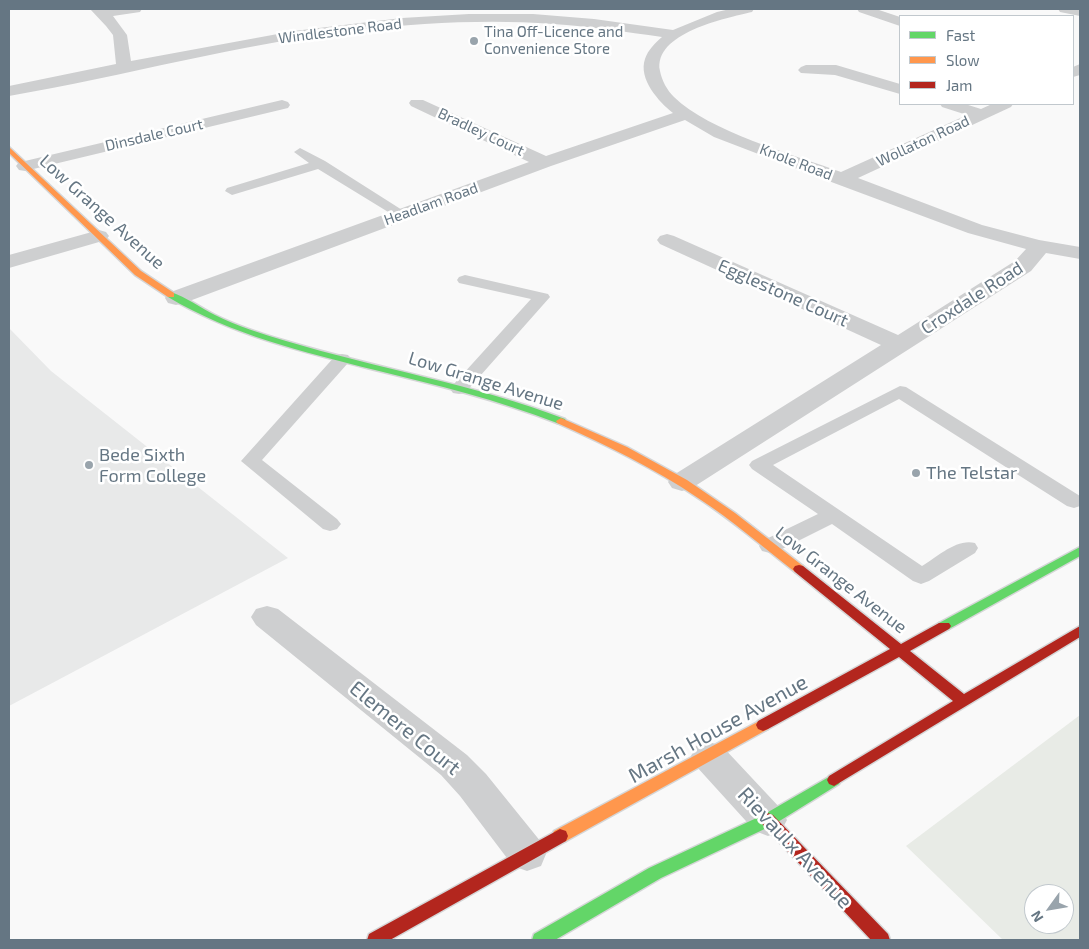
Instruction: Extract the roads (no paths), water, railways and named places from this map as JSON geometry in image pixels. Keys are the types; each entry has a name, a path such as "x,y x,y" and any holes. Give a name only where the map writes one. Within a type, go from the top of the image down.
{"street":[{"path":"99,11 135,9"},
{"name":"Knole Road","path":"746,9 708,19 674,34 657,50 652,60 654,78 660,90 670,102 686,114 720,132 975,229 1038,246 1080,254"},
{"path":"864,9 899,22"},
{"path":"1066,9 1080,12"},
{"path":"99,11 114,26 121,38 122,61 125,68"},
{"name":"Windlestone Road","path":"9,91 301,34 372,25 570,15 674,34"},
{"path":"806,70 835,66 899,89"},
{"name":"Bradley Court","path":"399,104 421,99 545,162"},
{"name":"Dinsdale Court","path":"25,166 283,105"},
{"path":"951,105 982,114"},
{"name":"Wollaton Road","path":"841,179 1002,105"},
{"name":"Headlam Road","path":"176,298 545,162 686,114"},
{"name":"Low Grange Avenue","path":"9,150 138,273 176,298 213,317 284,345 459,389 536,411 612,443 682,482 720,507 770,546 963,702"},
{"path":"9,262 99,236"},
{"name":"Egglestone Court","path":"666,240 900,346"},
{"name":"Croxdale Road","path":"682,482 900,346 1023,266 1035,254 1038,246"},
{"name":"Marsh House Avenue","path":"375,940 527,854 709,756 1080,551"},
{"name":"Elemere Court","path":"267,617 454,765 473,784 527,854"},
{"path":"540,940 655,873 768,820 1080,630"},
{"name":"Rievaulx Avenue","path":"709,756 882,940"}],"lane":[{"path":"300,152 403,214"},
{"path":"232,191 320,164"},
{"path":"459,389 542,297 465,280"},
{"path":"330,524 251,461 342,359"},
{"path":"967,548 921,576 759,465 900,392 1074,501"},
{"path":"770,546 833,515"}],"place":[{"name":"Tina Off-Licence and Convenience Store","path":"474,41"},
{"name":"Bede Sixth Form College","path":"89,465"},
{"name":"The Telstar","path":"916,473"}]}
